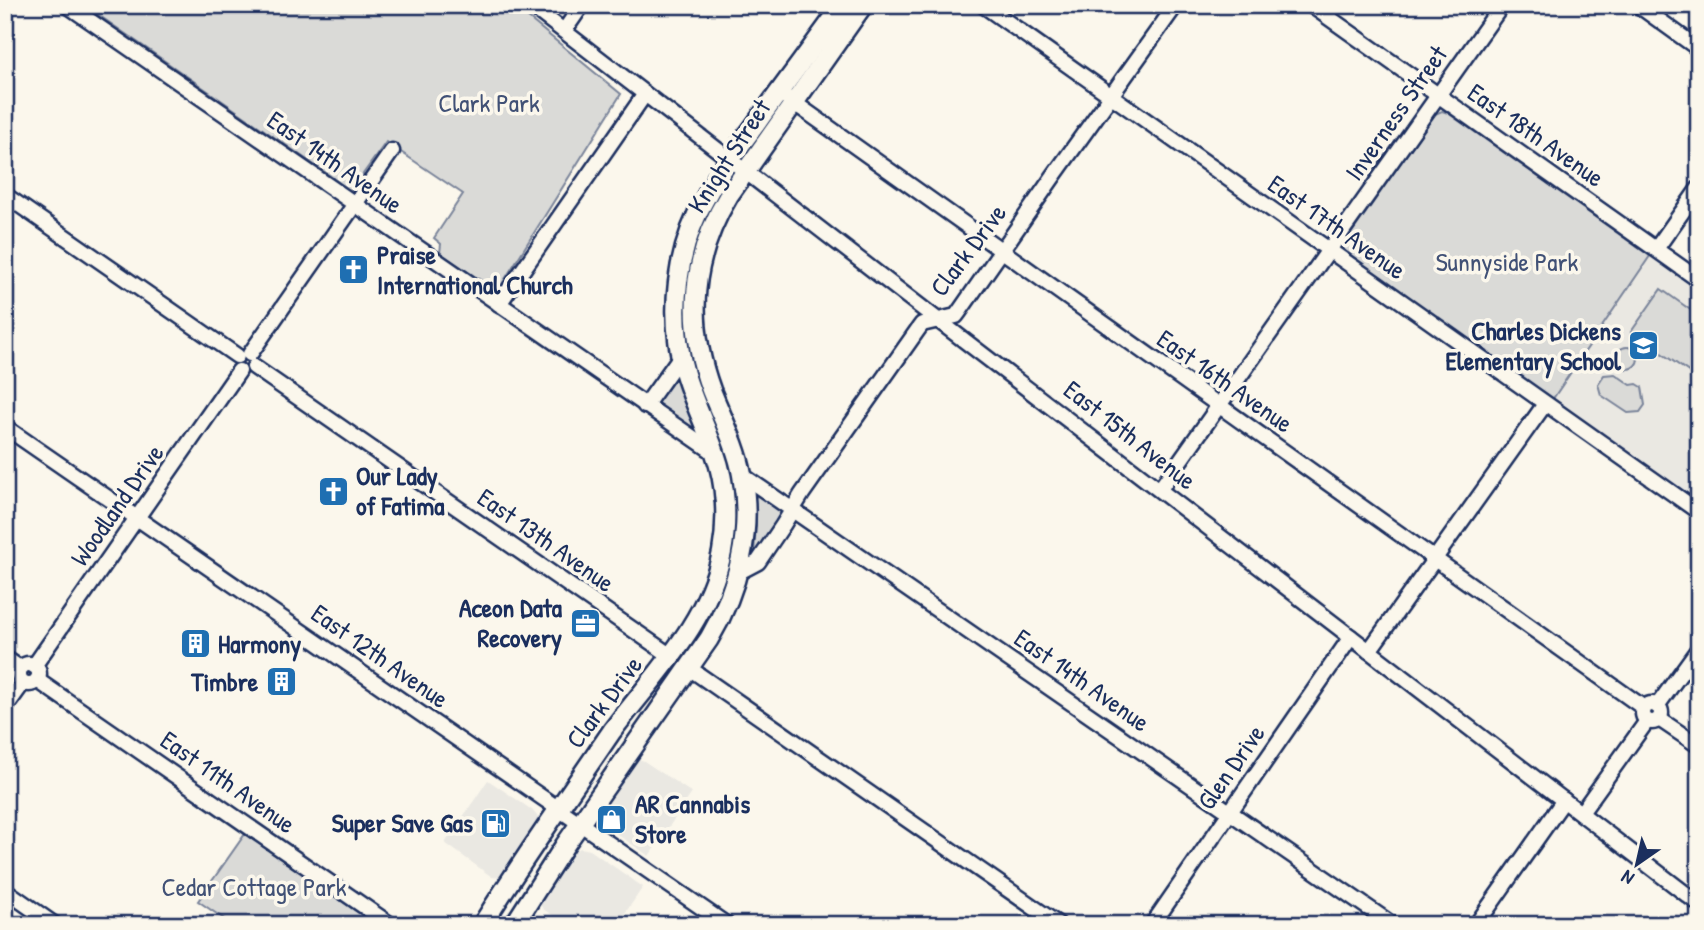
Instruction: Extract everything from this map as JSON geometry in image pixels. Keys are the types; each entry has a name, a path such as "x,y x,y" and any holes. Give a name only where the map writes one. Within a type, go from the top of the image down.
{"main road":[{"name":"Knight Street","path":"715,453 690,391 677,338 676,313 687,237 707,194 843,5"},
{"name":"Knight Street","path":"742,475 705,369 695,291 704,250 713,224 729,195 863,5"},
{"name":"Clark Drive","path":"482,925 558,809 612,732 671,656 707,599 722,551 723,486 715,453"},
{"name":"Clark Drive","path":"514,925 719,622 739,572 745,527 742,475"}],"street":[{"name":"East 14th Avenue","path":"67,5 715,453"},
{"name":"East 15th Avenue","path":"530,5 1699,904"},
{"path":"564,31 582,5"},
{"name":"East 17th Avenue","path":"983,5 1699,512"},
{"name":"Clark Drive","path":"739,572 758,562 831,451 922,324 956,316 1176,5"},
{"name":"East 18th Avenue","path":"1311,5 1699,280"},
{"name":"Inverness Street","path":"1160,489 1502,5"},
{"path":"1638,5 1699,49"},
{"name":"East 16th Avenue","path":"779,92 1699,746"},
{"path":"499,304 645,94"},
{"name":"Woodland Drive","path":"5,708 392,151"},
{"path":"1656,249 1699,188"},
{"name":"East 13th Avenue","path":"5,195 671,656"},
{"path":"645,406 680,357"},
{"path":"1369,651 1545,404"},
{"name":"East 12th Avenue","path":"5,427 727,925"},
{"name":"East 14th Avenue","path":"742,475 1393,925"},
{"name":"Glen Drive","path":"1152,925 1351,636"},
{"path":"1581,813 1699,648"},
{"name":"East 11th Avenue","path":"5,658 391,925"},
{"path":"689,668 1059,925"},
{"path":"1476,925 1564,800"},
{"path":"5,890 55,925"}],"shaded area":[{"name":"Charles Dickens Elementary School","path":"1650,256 1699,291 1699,504 1552,400"},
{"path":"638,759 692,793 649,856 605,826 601,818 601,814"},
{"path":"488,780 532,810 538,819 538,824 502,878 492,877 445,843"},
{"path":"580,848 590,850 643,887 617,925 567,925 541,906 574,852"}],"green space":[{"name":"Clark Park","path":"84,5 512,5 621,94 502,284 495,288 440,253 441,244 434,238 463,194 386,142 363,174 360,186 350,193 337,186 333,178"},
{"name":"Sunnyside Park","path":"1442,111 1650,256 1552,400 1344,252 1344,244 1435,114"},
{"path":"1661,289 1699,316 1699,379 1631,332"},
{"path":"1627,347 1635,350 1638,358 1635,366 1627,369 1619,366 1616,358 1619,350"},
{"path":"1615,374 1631,385 1642,387 1645,405 1640,412 1628,413 1601,395 1598,384 1604,375"},
{"path":"674,376 677,377 696,426 693,430 658,406 660,394"},
{"path":"758,494 782,512 754,554 755,498"},
{"name":"Cedar Cottage Park","path":"245,834 376,925 233,925 198,901"}],"place":[{"name":"Praise International Church","path":"354,270"},
{"name":"Charles Dickens Elementary School","path":"1644,346"},
{"name":"Our Lady of Fatima","path":"333,491"},
{"name":"Aceon Data Recovery","path":"585,623"},
{"name":"Harmony","path":"195,644"},
{"name":"Timbre","path":"281,682"},
{"name":"AR Cannabis Store","path":"612,819"},
{"name":"Super Save Gas","path":"496,823"}]}
